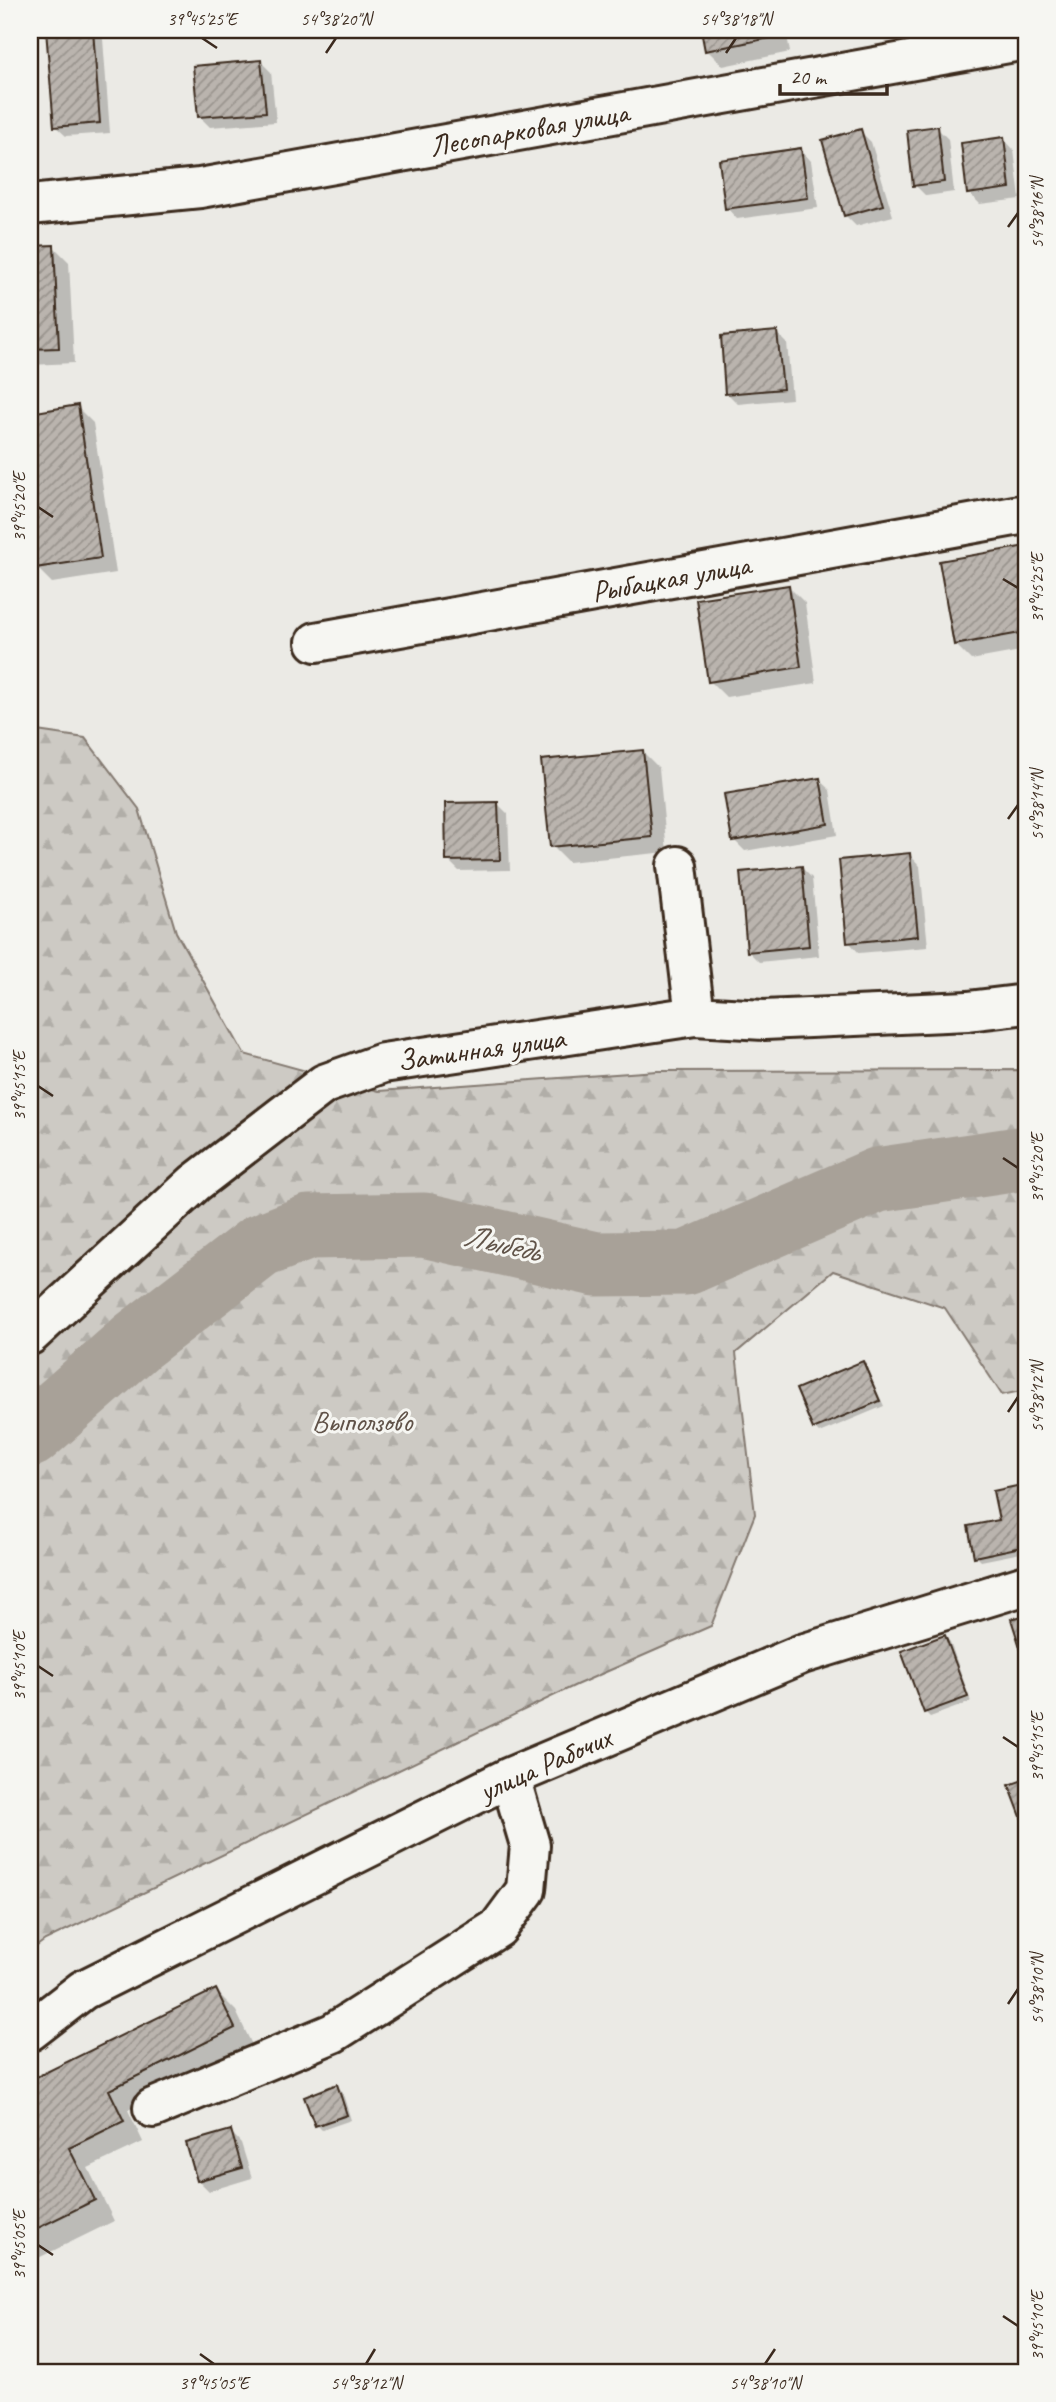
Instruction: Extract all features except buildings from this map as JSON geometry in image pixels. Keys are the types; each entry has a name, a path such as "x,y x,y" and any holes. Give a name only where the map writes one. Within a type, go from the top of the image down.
{"street":[{"name":"Лесопарковая улица","path":"30,205 200,188 1026,40"},
{"name":"Рыбацкая улица","path":"317,642 1026,514"},
{"path":"677,866 695,1016"},
{"name":"Затинная улица","path":"30,1335 195,1183 324,1084 383,1063 695,1016 764,1020 968,1011 1026,1004"},
{"name":"улица Рабочих","path":"30,2031 83,1990 510,1777 802,1654 1026,1584"},
{"path":"153,2108 333,2033 498,1928 526,1889 530,1844 510,1777"}],"green space":[{"name":"Выползово","path":"30,730 85,738 139,809 176,932 244,1054 379,1091 657,1071 1026,1070 1026,1390 1002,1395 945,1308 833,1271 736,1353 755,1514 711,1626 576,1685 45,1940 30,1951"}],"waterway":[{"name":"Лыбедь","path":"30,1435 137,1341 260,1246 309,1227 424,1225 596,1264 686,1263 877,1180 1026,1158"}]}
